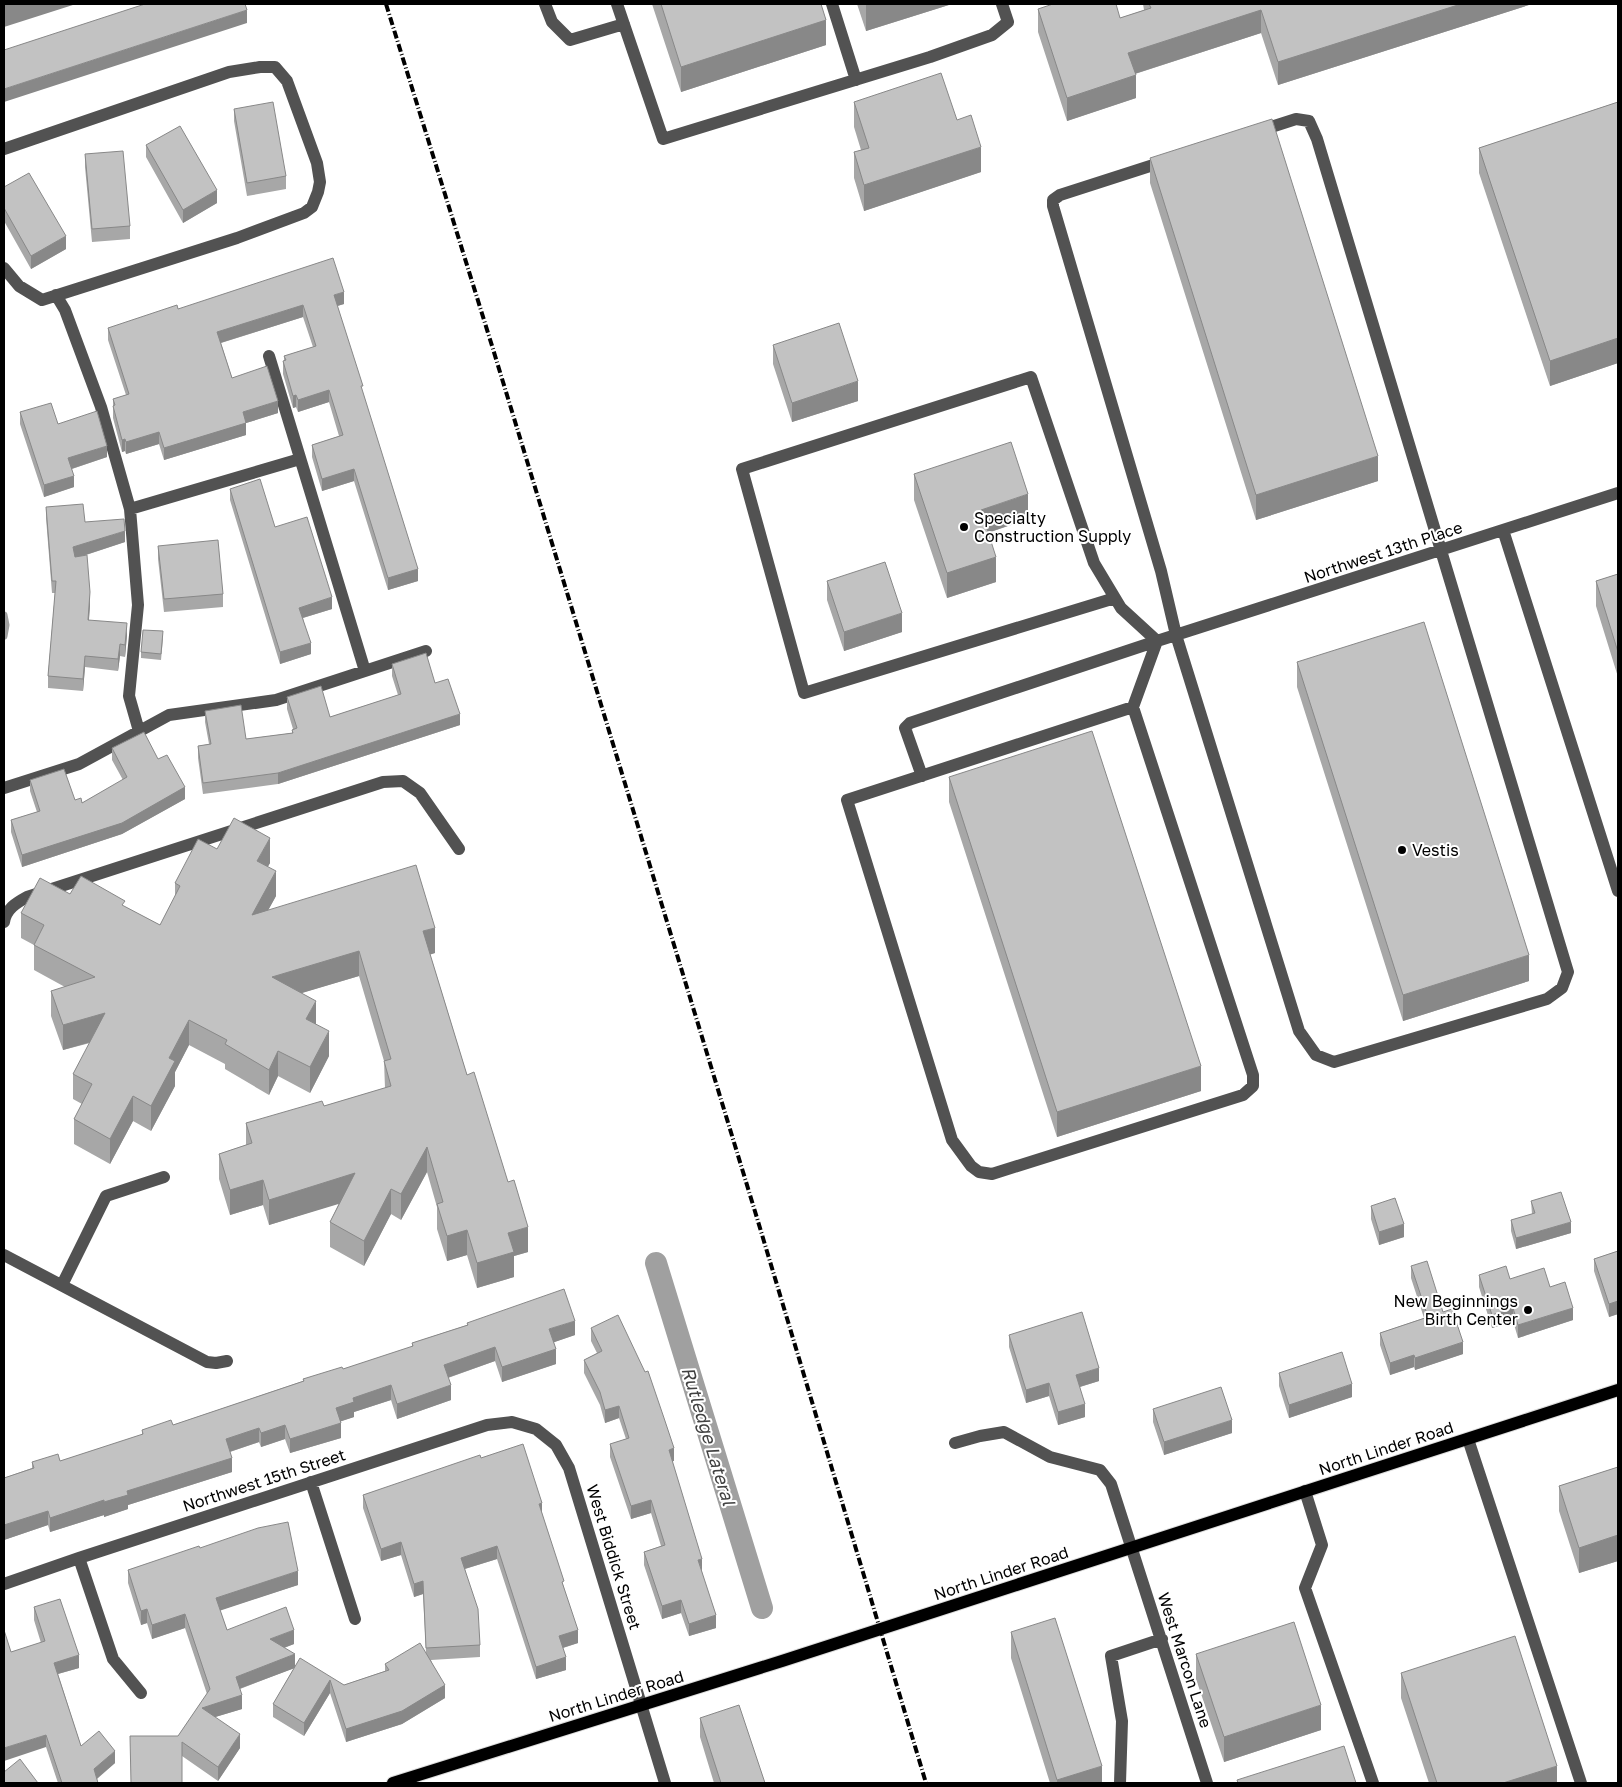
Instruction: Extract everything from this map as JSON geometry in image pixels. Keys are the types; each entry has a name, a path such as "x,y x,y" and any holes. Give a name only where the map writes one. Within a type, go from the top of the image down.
{"main road":[{"name":"North Linder Road","path":"393,1783 782,1661 1618,1390"}],"street":[{"path":"545,4 552,22 570,40 624,24"},
{"path":"617,4 663,139 930,57 992,35 1008,22 1002,4"},
{"path":"832,4 856,80"},
{"path":"4,149 229,72 260,66 274,67 287,82 317,163 320,182 312,207 304,213 238,238 42,300 19,286 4,268"},
{"path":"1296,118 1309,121 1317,139 1440,550 1568,972 1562,988 1547,999 1334,1062 1316,1055 1299,1032 1176,635 1161,571 1053,206 1053,200 1060,195 1296,118"},
{"path":"56,296 66,310 101,407 130,510 138,605 129,696 139,731"},
{"path":"269,356 365,671"},
{"path":"1115,598 804,693 742,469 1031,377 1094,563 1115,598 1121,608 1157,641 1133,707 1253,1075 1253,1086 1243,1095 992,1174 979,1172 971,1166 952,1140 847,800 1133,707"},
{"path":"130,510 300,459"},
{"name":"Northwest 13th Place","path":"922,776 906,728 910,723 1157,641 1618,493"},
{"path":"1503,530 1618,891"},
{"path":"4,788 79,764 169,714 276,700 426,651"},
{"path":"4,922 5,916 14,904 27,897 383,782 404,781 420,793 459,850"},
{"path":"62,1285 106,1196 164,1177"},
{"path":"4,1255 207,1362 227,1361"},
{"name":"Northwest 15th Street","path":"4,1584 487,1425 512,1422 536,1429"},
{"name":"West Biddick Street","path":"536,1429 556,1445 569,1468 665,1783"},
{"name":"West Marcon Lane","path":"955,1443 1004,1432 1050,1457 1100,1470 1111,1484 1207,1783"},
{"path":"1468,1438 1581,1783"},
{"path":"311,1482 355,1619"},
{"path":"1305,1491 1322,1545 1305,1588 1373,1783"},
{"path":"79,1558 112,1659 141,1693"},
{"path":"1120,1783 1122,1721 1112,1656 1162,1639"}],"building":[{"path":"145,4 245,4 247,10 4,89 4,50"},
{"path":"661,4 821,4 826,20 681,67"},
{"path":"1053,4 1116,4 1120,18 1151,8 1149,4 1461,4 1278,62 1261,10 1128,53 1136,75 1067,98 1038,9"},
{"path":"941,73 957,120 971,115 981,147 864,185 854,152 869,148 854,102"},
{"path":"273,102 286,176 247,183 234,109"},
{"path":"1618,102 1618,338 1550,361 1479,148"},
{"path":"1272,119 1378,456 1256,495 1150,158"},
{"path":"180,126 217,190 183,210 146,145"},
{"path":"123,151 130,226 92,229 85,154"},
{"path":"29,173 66,236 31,256 4,208 4,187"},
{"path":"333,258 344,292 334,295 418,569 388,578 354,469 322,479 312,445 343,435 329,390 298,400 296,395 293,396 283,361 286,360 284,356 316,346 303,305 217,332 232,378 267,366 278,401 243,412 246,423 164,448 159,432 126,442 125,439 122,440 113,406 115,405 113,399 129,394 108,328 177,305 178,309"},
{"path":"839,323 858,381 792,403 773,345"},
{"path":"51,403 58,424 97,411 107,446 68,458 74,476 44,485 20,412"},
{"name":"Specialty Construction Supply","path":"1011,442 1028,494 981,510 996,557 947,573 914,474"},
{"path":"260,479 275,527 307,517 332,597 299,608 311,643 280,652 230,489"},
{"path":"83,504 85,522 124,519 125,531 73,547 75,557 87,555 90,592 88,620 127,623 125,645 120,644 118,659 85,656 83,679 48,676 56,581 52,581 46,507"},
{"path":"218,540 223,594 164,599 158,546"},
{"path":"885,562 902,613 844,632 827,581"},
{"path":"1618,574 1618,652 1596,581"},
{"path":"1424,622 1529,955 1403,995 1297,662"},
{"path":"143,630 163,631 161,654 141,652"},
{"path":"426,653 435,683 448,679 460,714 278,773 203,783 198,746 211,744 205,711 241,705 246,739 293,733 292,730 297,728 287,697 321,686 330,717 401,694 392,664"},
{"path":"1092,731 1201,1066 1057,1112 949,777"},
{"path":"144,732 158,759 167,755 185,787 122,823 22,855 11,820 40,811 30,780 64,769 75,800 81,798 82,803 127,777 112,748"},
{"path":"234,818 270,838 257,861 276,871 252,915 416,865 435,928 423,931 467,1075 474,1072 508,1182 514,1180 528,1227 508,1233 514,1252 477,1263 467,1230 447,1236 437,1204 443,1202 427,1147 401,1194 391,1189 364,1241 330,1222 355,1173 269,1200 263,1180 230,1190 219,1154 252,1143 246,1123 322,1101 324,1106 391,1086 384,1061 391,1059 359,951 272,977 316,1001 306,1019 329,1031 310,1067 278,1051 269,1070 225,1044 227,1040 189,1020 169,1058 175,1061 151,1106 133,1096 110,1139 74,1119 92,1084 73,1074 105,1013 63,1025 51,991 95,977 34,945 44,925 21,913 40,878 70,894 81,876 125,901 122,905 160,925 180,886 175,883 198,839 217,849"},
{"path":"1561,1192 1571,1222 1516,1238 1511,1220 1535,1213 1531,1201"},
{"path":"1395,1198 1404,1224 1379,1232 1371,1206"},
{"path":"1618,1251 1618,1301 1609,1304 1594,1259"},
{"path":"1427,1261 1443,1312 1452,1309 1463,1342 1415,1358 1414,1355 1390,1363 1380,1333 1428,1317 1411,1266"},
{"name":"New Beginnings Birth Center","path":"1506,1266 1510,1279 1544,1268 1550,1287 1565,1282 1573,1308 1518,1325 1513,1308 1492,1315 1479,1275"},
{"path":"564,1289 575,1321 549,1329 556,1349 502,1367 495,1347 444,1365 451,1385 397,1404 391,1385 353,1398 354,1402 336,1408 341,1423 290,1439 285,1425 261,1433 259,1428 226,1439 232,1458 127,1491 128,1495 104,1502 104,1500 50,1518 48,1511 4,1525 4,1478 34,1468 32,1462 58,1454 60,1461 143,1434 142,1430 171,1420 173,1425 304,1381 303,1379 342,1367 343,1369 413,1346 412,1343 468,1325 467,1323"},
{"path":"1082,1312 1099,1368 1076,1375 1085,1404 1058,1412 1049,1383 1026,1390 1009,1335"},
{"path":"618,1315 645,1372 648,1371 674,1448 669,1450 702,1559 698,1560 716,1615 689,1624 681,1600 662,1606 644,1552 665,1545 651,1500 631,1506 610,1444 629,1438 619,1406 605,1410 600,1392 584,1360 602,1351 591,1328"},
{"path":"1342,1352 1352,1384 1289,1405 1279,1373"},
{"path":"1221,1387 1232,1420 1164,1442 1153,1409"},
{"path":"523,1444 542,1503 539,1504 564,1581 562,1582 578,1630 559,1636 566,1657 536,1667 497,1546 461,1558 478,1609 480,1645 426,1648 423,1581 414,1584 401,1542 381,1549 363,1495 480,1455 481,1458"},
{"path":"1618,1467 1618,1535 1579,1548 1559,1486"},
{"path":"288,1522 298,1571 216,1598 227,1630 286,1607 294,1630 270,1639 295,1654 236,1677 242,1695 202,1708 240,1734 218,1767 182,1742 182,1783 131,1783 130,1736 178,1736 210,1689 185,1614 152,1625 147,1609 141,1611 128,1570 258,1528"},
{"path":"60,1599 79,1655 54,1663 81,1746 99,1731 115,1751 94,1769 98,1783 62,1783 46,1735 4,1748 4,1630 11,1652 45,1641 34,1607"},
{"path":"1055,1618 1102,1766 1057,1780 1011,1632"},
{"path":"1294,1622 1321,1705 1224,1737 1196,1654"},
{"path":"1515,1636 1557,1766 1503,1783 1437,1783 1401,1673"},
{"path":"420,1643 445,1685 402,1711 346,1729 330,1680 304,1723 273,1704 300,1658 344,1685 389,1670 385,1664"},
{"path":"739,1705 765,1783 721,1783 700,1718"},
{"path":"1344,1746 1356,1783 1238,1783 1237,1780"},
{"path":"20,1759 38,1783 4,1783 4,1772"}],"waterway":[{"path":"4,615 6,625 4,636"},
{"name":"Rutledge Lateral","path":"656,1263 762,1608"}],"railway":[{"path":"386,4 757,1218 926,1783"}],"place":[{"name":"Specialty Construction Supply","path":"964,527"},
{"name":"Vestis","path":"1402,850"},
{"name":"New Beginnings Birth Center","path":"1528,1310"}]}
